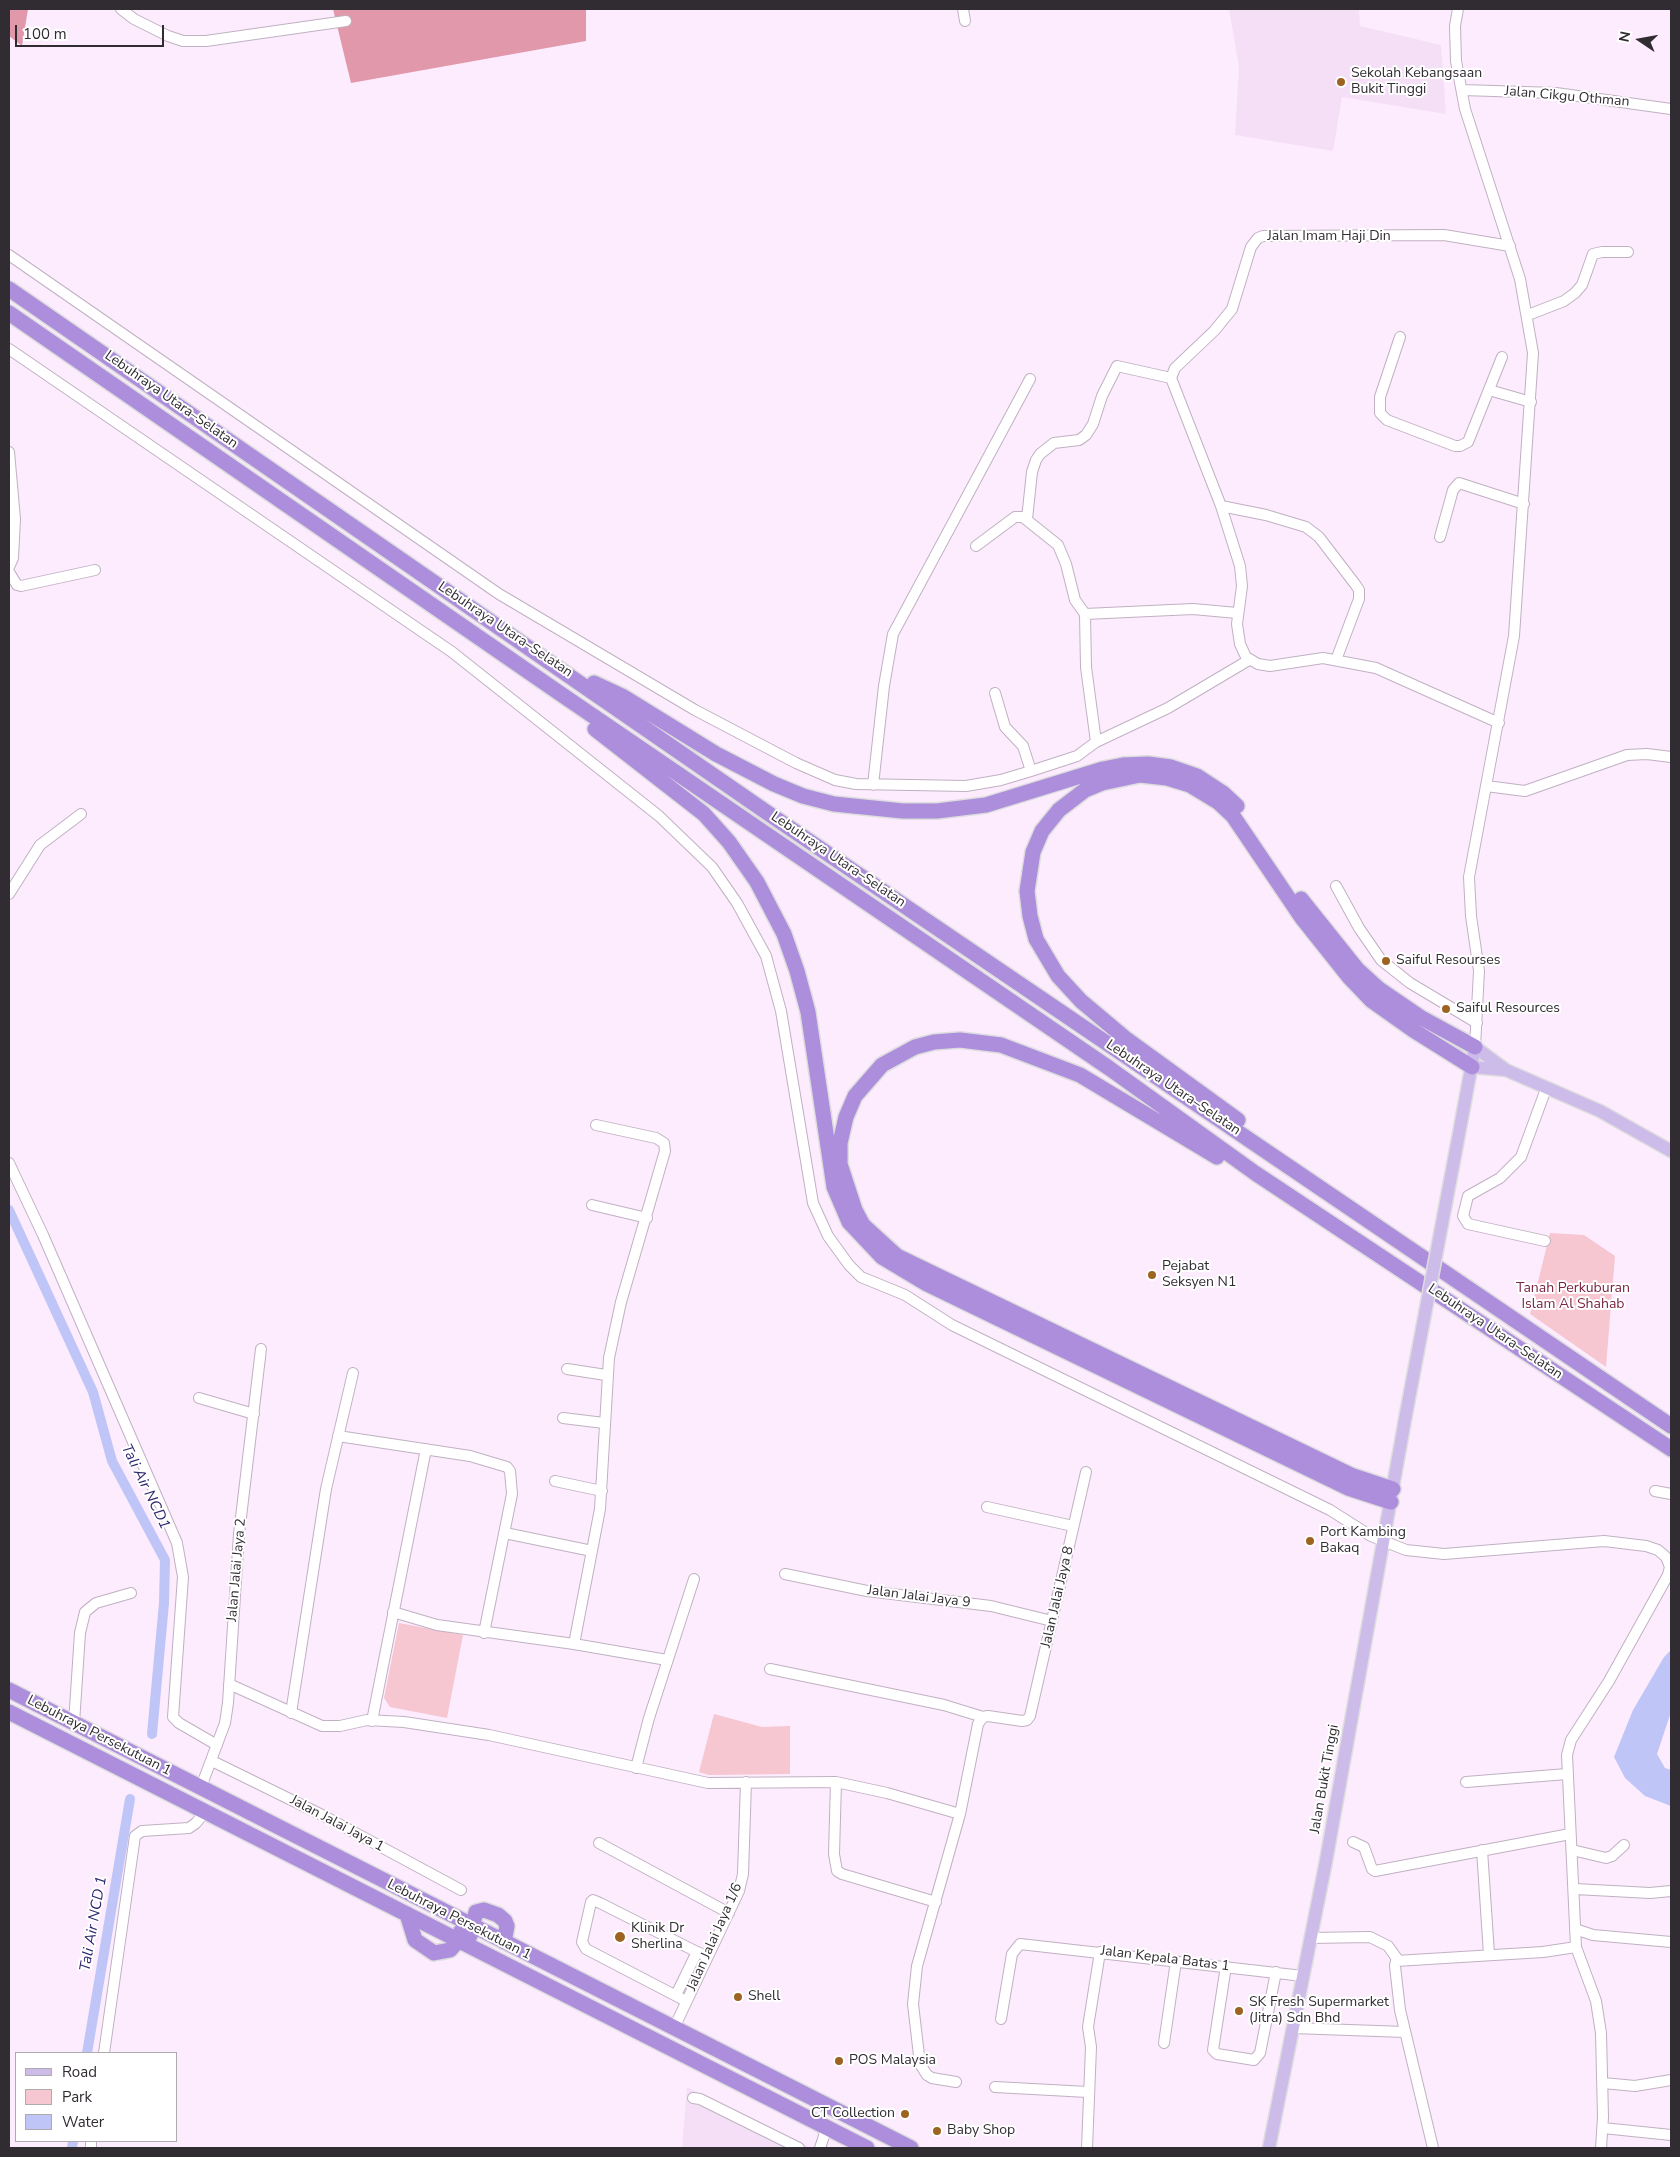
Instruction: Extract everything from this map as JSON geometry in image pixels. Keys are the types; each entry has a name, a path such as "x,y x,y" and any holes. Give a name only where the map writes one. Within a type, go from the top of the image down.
{"highway":[{"name":"Lebuhraya Utara–Selatan","path":"9,288 780,821 1671,1426"},
{"name":"Lebuhraya Utara–Selatan","path":"9,313 555,690 1109,1068 1255,1173 1671,1449"},
{"path":"580,681 596,683 605,687 716,754 774,784 804,796 834,804 903,811 937,811 986,805 1123,765 1148,764 1171,767 1197,776 1211,784 1236,805 1311,912 1357,969 1379,989 1420,1017 1475,1048"},
{"path":"555,690 562,704 704,814 729,842 757,882 784,934 797,971 808,1012 834,1187 849,1222 882,1257 927,1284 1348,1488 1392,1495"},
{"path":"1349,1207 1259,1135 1126,1038 1081,1001 1058,976 1036,939 1030,916 1027,891 1033,852 1042,831 1059,810 1085,790 1102,782 1140,775 1175,780 1190,785 1204,793 1233,816 1302,918 1349,978 1366,995 1413,1030 1472,1067"},
{"path":"1255,1173 1230,1165 1080,1075 1026,1053 978,1041 934,1042 914,1047 882,1065 855,1096 846,1117 840,1142 840,1164 854,1210 863,1224 897,1256 1392,1495"},
{"name":"Lebuhraya Persekutuan 1","path":"9,1690 910,2148"},
{"name":"Lebuhraya Persekutuan 1","path":"9,1712 867,2148"},
{"path":"407,1914 412,1935 419,1944 429,1951 444,1953 463,1942 467,1924 476,1912 480,1910 491,1912 505,1922 507,1926 504,1942"}],"main road":[{"name":"Jalan Bukit Tinggi","path":"1269,2148 1303,1976 1475,1048"},
{"path":"1475,1048 1506,1070 1600,1111 1671,1151"},
{"path":"1472,1067 1506,1070"}],"street":[{"path":"121,9 134,19 168,36 183,41 206,41 346,21"},
{"path":"963,9 964,22"},
{"path":"1458,9 1454,40 1462,90 1471,127 1510,246 1528,315 1533,353 1514,636 1472,860 1469,888 1479,971 1475,1048"},
{"name":"Jalan Cikgu Othman","path":"1462,90 1556,93 1671,109"},
{"name":"Jalan Imam Haji Din","path":"1171,378 1175,368 1216,330 1232,310 1251,247 1254,242 1263,236 1444,235 1510,246"},
{"path":"1528,315 1564,301 1576,293 1582,286 1593,254 1628,252"},
{"path":"9,255 499,594 695,710 796,763 841,782 873,785 966,786 994,782 1031,771 1077,756 1096,742 1168,708 1249,660"},
{"path":"1400,337 1378,402 1380,413 1386,420 1460,446 1468,442 1502,357"},
{"path":"9,349 452,652 659,816 712,867 737,903 766,956 781,1011 813,1203 828,1236 845,1260 861,1277 905,1295 952,1325 1330,1510 1371,1536 1384,1541 1414,1551 1444,1554 1604,1541 1646,1546 1658,1550 1666,1557 1671,1567 1609,1682 1569,1746 1567,1774 1575,1889 1576,1947 1598,2008 1603,2083 1603,2128 1600,2148"},
{"path":"1027,519 1032,472 1036,460 1040,454 1054,443 1079,440 1086,435 1093,424 1116,366 1171,378 1221,506 1242,576 1237,613 1240,644 1249,660 1258,664 1277,667 1311,658 1336,660 1390,674 1499,722"},
{"path":"873,785 884,686 893,634 1030,379"},
{"path":"1488,390 1531,402"},
{"path":"9,452 15,512 14,558 9,567"},
{"path":"1440,537 1453,490 1459,483 1524,504"},
{"path":"1221,506 1272,517 1306,527 1319,536 1355,584 1359,590 1359,599 1336,660"},
{"path":"976,546 1019,516 1027,519 1058,545 1066,564 1076,600 1085,614 1086,666 1096,742"},
{"path":"9,572 18,585 21,586 95,570"},
{"path":"1085,614 1097,615 1193,608 1237,613"},
{"path":"995,693 1005,727 1023,746 1031,771"},
{"path":"1486,786 1525,791 1620,757 1636,754 1671,757"},
{"path":"9,894 40,845 81,814"},
{"path":"1336,886 1359,928 1381,960 1410,983 1477,1023"},
{"path":"1545,1242 1468,1224 1463,1216 1468,1196 1505,1174 1521,1157 1546,1089"},
{"path":"574,1644 602,1491 606,1375 621,1302 664,1158 664,1143 649,1136 596,1125"},
{"path":"9,1163 43,1235 177,1542 183,1569 183,1584 173,1717 179,1724 217,1745"},
{"path":"592,1205 646,1218"},
{"name":"Jalan Jalai Jaya 2","path":"201,1787 225,1723 239,1534 261,1349"},
{"path":"567,1369 606,1375"},
{"path":"291,1714 326,1489 353,1373"},
{"path":"199,1398 254,1414"},
{"path":"564,1418 604,1424"},
{"path":"338,1436 470,1456 507,1467 512,1494 484,1633"},
{"path":"372,1720 426,1449"},
{"name":"Jalan Jalai Jaya 8","path":"983,1717 993,1716 1018,1721 1027,1720 1033,1705 1086,1472"},
{"path":"555,1481 602,1491"},
{"path":"1655,1490 1671,1494"},
{"path":"987,1507 1073,1526"},
{"path":"505,1533 592,1551"},
{"name":"Jalan Jalai Jaya 9","path":"785,1574 867,1591 991,1606 1052,1621"},
{"path":"636,1768 667,1660 694,1579"},
{"path":"74,1723 80,1633 86,1612 96,1603 131,1593"},
{"path":"393,1612 437,1625 574,1644 667,1660"},
{"path":"770,1669 944,1704 983,1717 978,1724 960,1814 915,1977 914,2004 920,2064 927,2075 956,2082"},
{"path":"229,1684 291,1714 322,1726 340,1726 372,1720 404,1722 489,1735 708,1783 836,1782 887,1793 960,1814"},
{"name":"Jalan Jalai Jaya 1","path":"212,1761 322,1815 461,1890"},
{"path":"1466,1782 1567,1774"},
{"name":"Jalan Jalai Jaya 1/6","path":"674,2028 707,1956 740,1891 743,1874 746,1782"},
{"path":"836,1782 834,1854 838,1871 842,1874 936,1902"},
{"path":"104,2052 135,1836 142,1831 188,1828 196,1823 206,1812"},
{"path":"1353,1842 1364,1847 1372,1869 1376,1871 1570,1834"},
{"path":"599,1843 729,1913"},
{"path":"1572,1850 1606,1858 1612,1856 1624,1845"},
{"path":"1482,1850 1489,1954"},
{"path":"1575,1889 1650,1893 1671,1891"},
{"path":"686,2001 586,1949 582,1942 593,1900 707,1956"},
{"path":"1575,1929 1593,1935 1671,1942"},
{"path":"1310,1938 1370,1938 1388,1946 1398,1960"},
{"name":"Jalan Kepala Batas 1","path":"1001,2019 1012,1954 1017,1946 1026,1944 1303,1976"},
{"path":"1398,1960 1543,1952 1576,1947"},
{"path":"676,1995 697,1952"},
{"path":"1087,2148 1091,2047 1088,2027 1100,1952"},
{"path":"1398,1960 1395,1966 1396,1978 1406,2032 1433,2148"},
{"path":"1164,2043 1176,1961"},
{"path":"1226,1966 1213,2050 1217,2054 1254,2060 1260,2053 1276,1972"},
{"path":"1293,2028 1406,2032"},
{"path":"1603,2083 1635,2086 1671,2080"},
{"path":"995,2087 1088,2092"},
{"path":"693,2098 700,2099 799,2148"},
{"path":"820,2148 827,2127"},
{"path":"1603,2128 1671,2135"}],"shaded area":[{"path":"9,9 28,9 22,46 9,36"},
{"path":"333,9 586,9 586,41 351,83"},
{"name":"Sekolah Kebangsaan Bukit Tinggi","path":"1229,9 1359,9 1360,26 1441,45 1446,114 1342,97 1333,151 1235,135 1239,67"},
{"path":"687,2087 812,2148 682,2148"}],"green space":[{"name":"Tanah Perkuburan Islam Al Shahab","path":"1550,1233 1584,1235 1615,1256 1606,1367 1530,1314"},
{"path":"399,1623 463,1635 447,1718 390,1707 384,1698"},
{"path":"714,1714 762,1727 790,1726 790,1774 709,1775 699,1772"}],"water":[{"path":"1671,1650 1671,1712 1657,1754 1665,1768 1671,1770 1671,1806 1645,1796 1625,1778 1614,1757 1633,1710 1664,1657"}],"waterway":[{"name":"Tali Air NCD1","path":"9,1210 93,1392 112,1461 165,1560 164,1603 152,1734"},
{"name":"Tali Air NCD 1","path":"87,2052 130,1799"},
{"name":"Tali Air NCD 1","path":"72,2148 73,2142"}],"place":[{"name":"Sekolah Kebangsaan Bukit Tinggi","path":"1341,82"},
{"name":"Saiful Resourses","path":"1386,961"},
{"name":"Saiful Resources","path":"1446,1009"},
{"name":"Pejabat Seksyen N1","path":"1152,1275"},
{"name":"Port Kambing Bakaq","path":"1310,1541"},
{"name":"Klinik Dr Sherlina","path":"620,1937"},
{"name":"Shell","path":"738,1997"},
{"name":"SK Fresh Supermarket (Jitra) Sdn Bhd","path":"1239,2011"},
{"name":"POS Malaysia","path":"839,2061"},
{"name":"CT Collection","path":"905,2114"},
{"name":"Baby Shop","path":"937,2131"}]}
